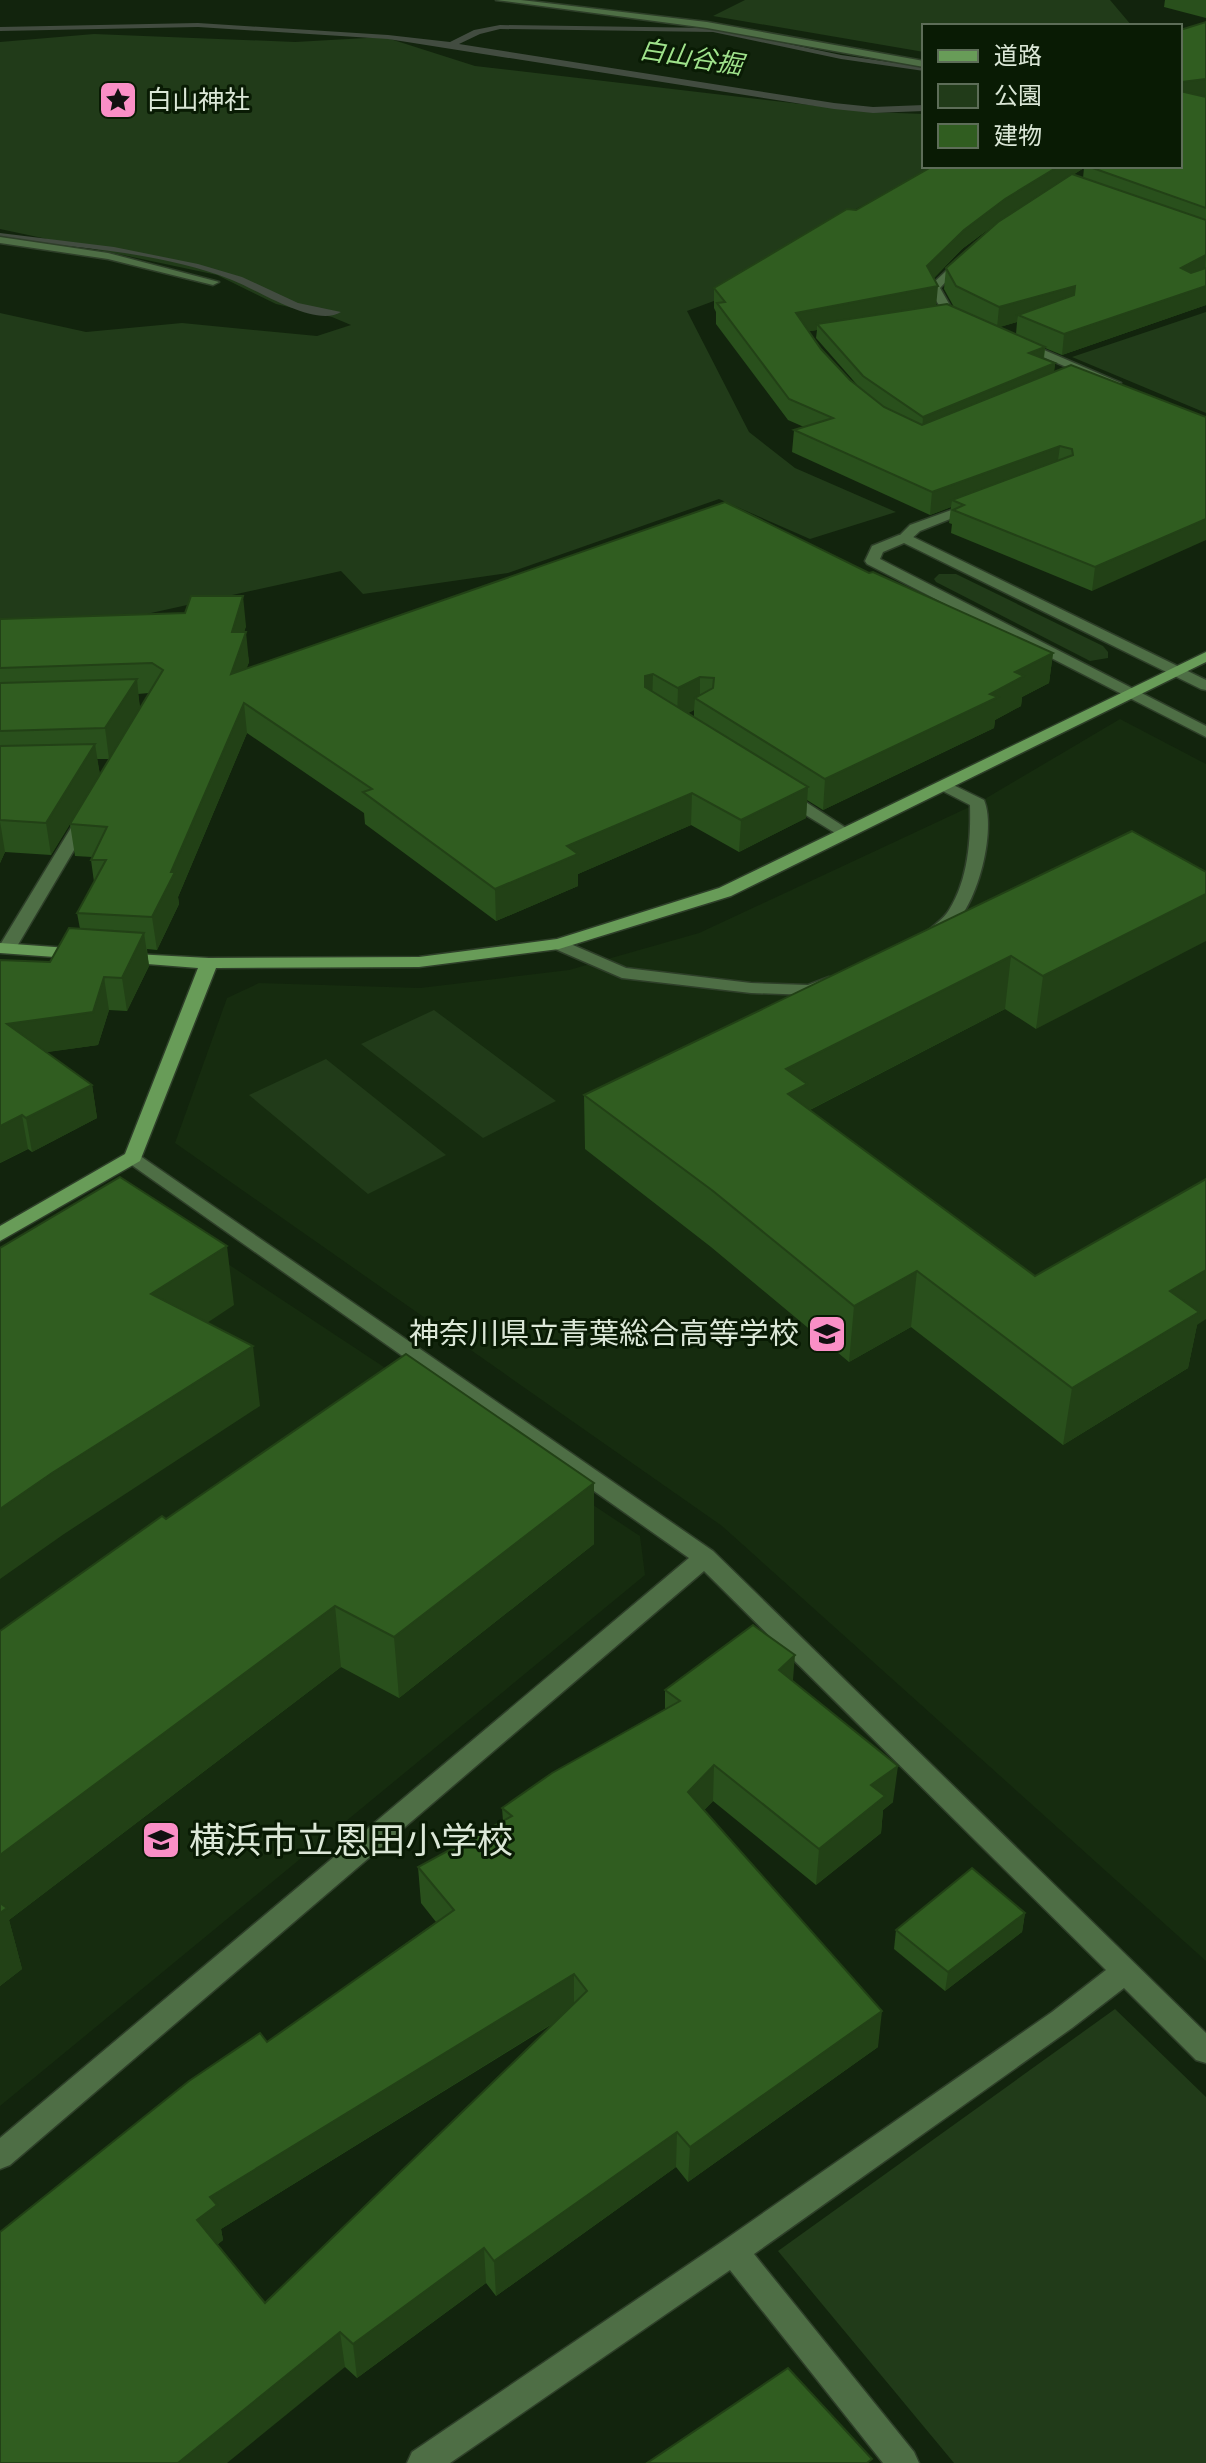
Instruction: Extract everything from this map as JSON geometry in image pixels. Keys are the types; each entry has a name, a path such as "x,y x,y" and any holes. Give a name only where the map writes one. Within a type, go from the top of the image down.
{"street":[{"path":"500,0 707,25 922,64"},
{"path":"0,240 120,257 213,282"},
{"path":"979,247 953,264 934,288 948,311 980,328"},
{"path":"933,313 948,311"},
{"path":"1008,339 1126,388"},
{"path":"1073,377 1087,371"},
{"path":"989,501 915,528 904,538 877,549 872,561 1206,732"},
{"path":"904,538 1206,686"},
{"path":"93,806 4,948 209,963 419,962 559,944 725,892 1206,656"},
{"path":"768,784 846,833"},
{"path":"920,940 949,926 963,896 980,839 978,803 943,785"},
{"path":"559,944 576,955 622,973 707,984 810,990 851,973"},
{"path":"0,1235 133,1157 209,963"},
{"path":"133,1157 705,1557 1123,1973 1206,2051"},
{"path":"0,2156 705,1557"},
{"path":"423,2463 733,2251 1062,2020 1123,1973"},
{"path":"733,2251 903,2463"}],"shaded area":[{"name":"神奈川県立青葉総合高等学校","path":"1120,719 1206,764 1206,1961 722,1526 175,1143 227,998 259,983 420,988 569,970 699,933 978,803"},
{"name":"横浜市立恩田小学校","path":"125,1196 640,1536 645,1575 0,2106 0,1261"}],"green space":[{"path":"745,0 1110,0 1130,24 922,24 922,52 713,16"},
{"path":"94,34 295,42 384,37 475,66 870,112 922,114 922,168 934,168 812,232 791,272 687,311 749,432 795,468 896,512 810,539 719,499 508,573 363,594 341,571 133,617 0,621 0,313 86,332 182,323 317,336 351,325 332,317 276,304 217,275 0,229 0,42"},
{"path":"1206,312 1206,413 1072,357"},
{"path":"939,574 956,574 1103,646 1108,658 1090,661 936,582 934,579"},
{"path":"434,1010 556,1101 483,1138 361,1044"},
{"path":"326,1059 446,1155 368,1194 249,1095"},
{"path":"1115,2009 1206,2097 1206,2463 954,2463 778,2251"}],"building":[{"path":"1206,22 1206,79 1182,82 1182,29"},
{"path":"1182,91 1206,97 1206,208 1093,168 1182,168"},
{"path":"930,168 1056,168 1005,199 964,230 927,266 938,286 796,313 821,349 850,380 884,407 922,425 1071,365 1206,417 1206,519 1095,567 953,510 964,505 952,500 1073,455 1072,449 1060,446 932,492 794,430 833,418 789,399 717,303 725,302 714,288 847,209 856,210"},
{"path":"1072,174 1206,220 1206,255 1181,268 1191,273 1206,268 1206,286 1064,334 1018,315 1074,295 1075,286 999,307 956,286 946,268 998,222"},
{"path":"947,304 1045,347 1029,353 1055,363 923,417 863,376 817,324"},
{"path":"725,502 869,573 873,572 1053,653 1015,672 1024,676 990,694 998,697 825,779 695,698 713,688 714,678 700,677 678,688 653,674 645,676 645,687 808,787 741,820 692,793 567,846 578,854 495,889 363,792 372,789 244,703 171,872 175,872 152,917 77,913 106,860 91,860 107,827 70,824 163,670 152,663 0,668 0,619 185,613 191,596 243,596 232,632 246,632 231,674"},
{"path":"137,679 105,728 0,731 0,683"},
{"path":"95,744 46,823 0,820 0,746"},
{"path":"1132,831 1206,872 1206,894 1043,976 1011,956 786,1069 807,1084 788,1094 1035,1276 1206,1179 1206,1270 1170,1291 1199,1312 1072,1388 917,1271 854,1306 713,1191 584,1095"},
{"path":"69,928 144,933 122,978 104,977 93,1012 7,1024 92,1085 26,1118 22,1115 0,1126 0,960 50,962"},
{"path":"120,1177 227,1246 151,1294 253,1346 0,1509 0,1248"},
{"path":"406,1354 594,1483 394,1637 335,1606 0,1855 0,1631 162,1516 166,1519"},
{"path":"753,1625 795,1655 779,1670 898,1766 871,1785 885,1796 819,1849 714,1765 688,1792 882,2011 690,2147 677,2132 494,2261 484,2248 353,2344 340,2332 178,2463 0,2463 0,2232 189,2081 260,2033 267,2042 454,1910 418,1867 512,1816 502,1808 552,1773 680,1701 665,1690","holes":["574,1974 587,1991 265,2303 197,2220 217,2205 210,2197"]},
{"path":"972,1868 1025,1913 948,1972 896,1930"},
{"path":"788,2368 872,2459 867,2463 647,2463"}],"waterway":[{"name":"白山谷掘","path":"0,29 198,25 388,37 451,45"},
{"name":"白山谷掘","path":"451,45 477,32 500,27 713,30 841,57 922,69"},
{"name":"白山谷掘","path":"451,45 834,106 873,110 922,108"},
{"path":"0,236 170,260 226,274 308,310 336,312"}],"place":[{"name":"白山神社","path":"118,100"},
{"name":"神奈川県立青葉総合高等学校","path":"827,1334"},
{"name":"横浜市立恩田小学校","path":"161,1840"}]}
